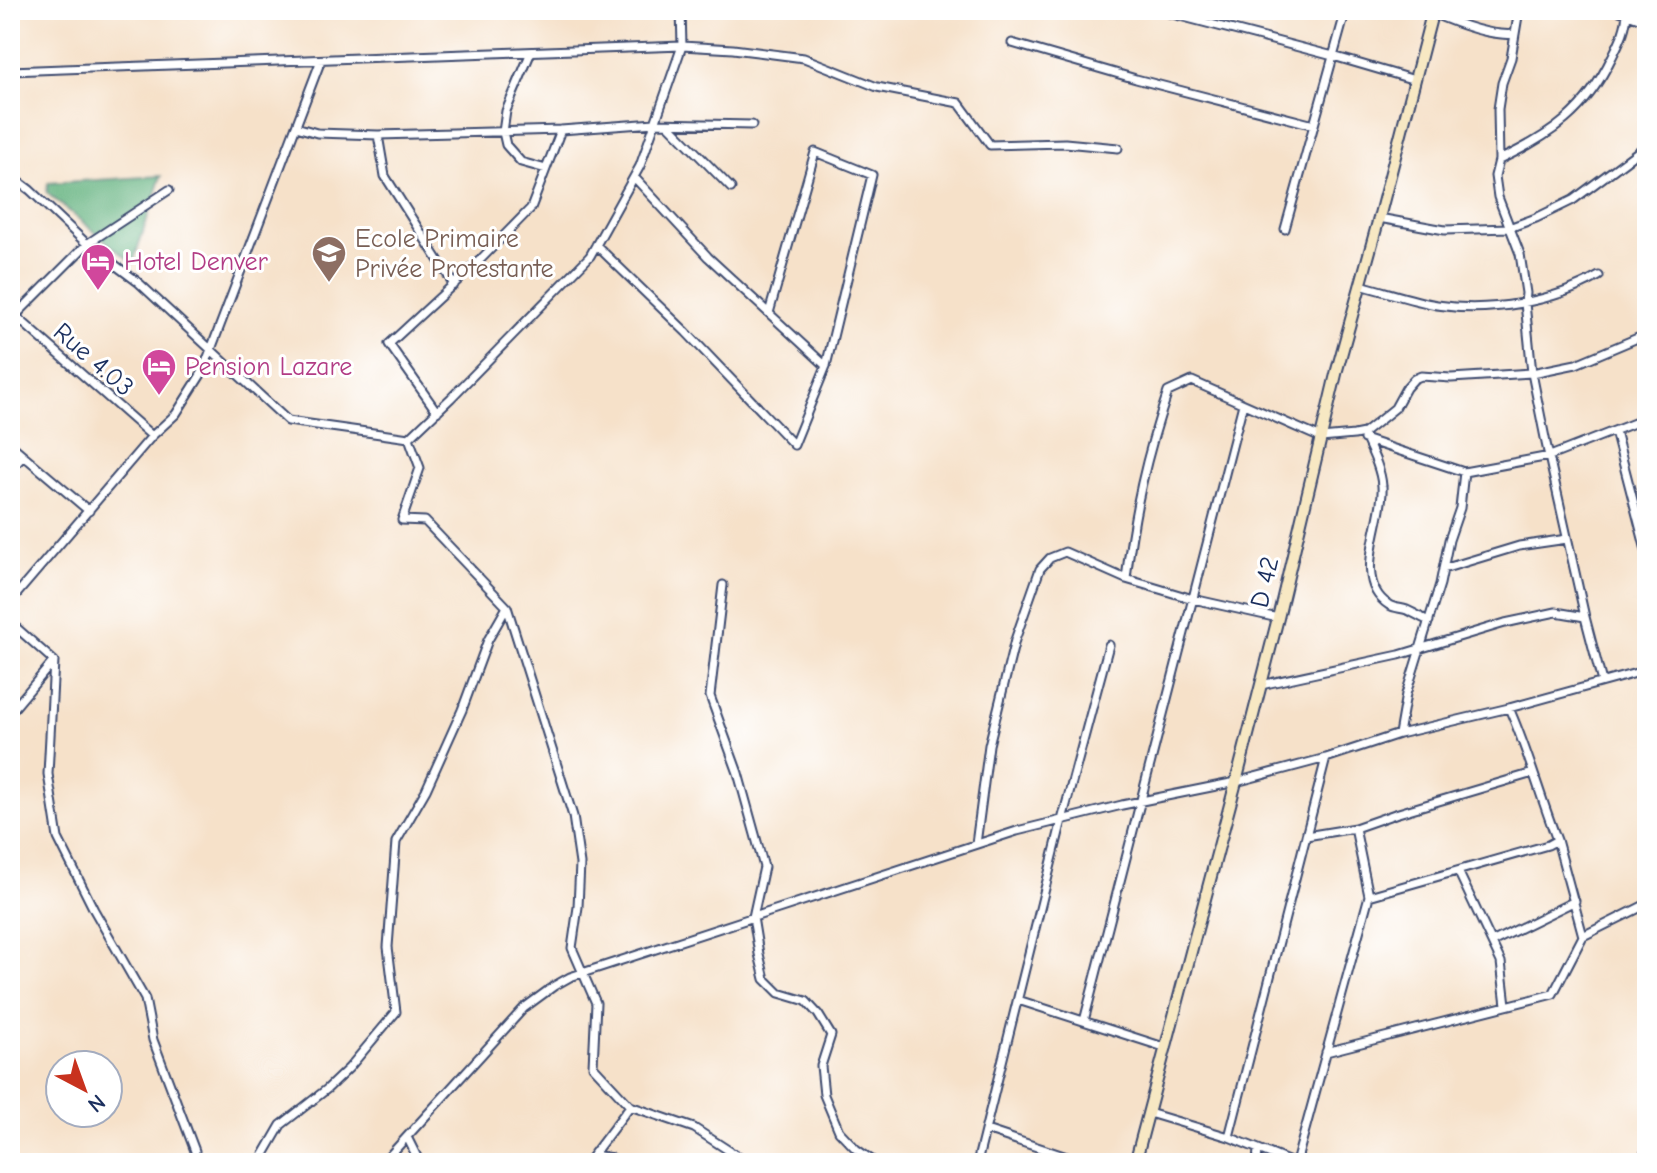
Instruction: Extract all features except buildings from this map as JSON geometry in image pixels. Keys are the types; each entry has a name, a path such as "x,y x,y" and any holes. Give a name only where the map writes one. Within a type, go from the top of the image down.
{"street":[{"path":"409,438 590,256 640,166 682,46 681,10"},
{"path":"1157,10 1415,80"},
{"path":"1285,229 1346,10"},
{"path":"1519,10 1498,109 1499,160 1495,176 1498,197 1520,254 1532,373 1567,539 1602,682"},
{"path":"1617,10 1647,21"},
{"path":"1433,11 1458,25 1515,34"},
{"name":"D 42","path":"1135,1163 1433,11"},
{"path":"1499,160 1530,146 1580,108 1602,79 1625,31 1627,12"},
{"path":"1012,43 1314,125"},
{"path":"10,71 682,46 733,49 804,58 877,87 959,103 990,145 1065,143 1118,148"},
{"path":"531,52 506,111 503,132 506,145 521,162 546,169"},
{"path":"10,602 152,436 176,414 202,373 321,60"},
{"path":"296,127 317,133 378,135 561,130 655,123 752,125"},
{"path":"668,123 731,188"},
{"path":"437,412 389,344 531,208 561,130"},
{"path":"378,135 385,176 454,285"},
{"path":"1379,218 1445,230 1509,228 1573,200 1647,147"},
{"path":"596,245 686,332 794,445 826,366 872,175 815,152 769,313"},
{"path":"10,175 87,244 138,282 288,421 409,438"},
{"path":"634,177 708,257 826,366"},
{"path":"12,316 87,244 169,190"},
{"path":"1360,285 1437,305 1477,307 1525,303 1582,286 1599,276"},
{"name":"Rue 4.03","path":"12,316 152,436"},
{"path":"1126,579 1140,487 1168,392 1192,381 1321,438 1354,435 1364,433 1395,408 1406,388 1421,376 1451,378 1532,373 1576,364 1647,334"},
{"path":"1084,1021 1243,404"},
{"path":"1354,435 1464,472 1550,456 1647,418"},
{"path":"1615,431 1647,554"},
{"path":"409,438 420,468 402,520 425,521 507,607 573,816 580,864 572,948 596,1003 593,1066 630,1106 694,1128 748,1163"},
{"path":"1366,439 1380,472 1382,489 1371,550 1371,577 1379,596 1390,606 1408,610 1429,621"},
{"path":"10,444 89,511"},
{"path":"10,471 23,456"},
{"path":"1399,734 1406,694 1460,508 1464,472"},
{"path":"1443,569 1519,546 1567,539"},
{"path":"976,844 989,745 1015,640 1040,569 1050,558 1065,552 1126,579 1193,599 1278,618"},
{"path":"723,585 710,696 738,773 764,867 753,917 765,979 779,993 806,1001 831,1035 821,1066 824,1095 839,1131 856,1149 876,1163"},
{"path":"259,1163 281,1125 349,1068 396,1012 388,947 396,842 426,790 462,710 488,640 507,607"},
{"path":"1261,685 1399,655 1505,623 1556,612 1585,617"},
{"path":"10,622 54,661"},
{"path":"977,1163 1109,645"},
{"path":"10,713 54,661"},
{"path":"54,661 48,774 58,838 94,910 145,999 153,1040 195,1151 194,1163"},
{"path":"383,1163 524,1008 570,977 976,844 1141,801 1236,782 1326,758 1399,734 1647,670"},
{"path":"1509,708 1557,840 1583,936"},
{"path":"1229,1137 1326,758"},
{"path":"1306,836 1355,828 1533,773"},
{"path":"1149,1113 1229,1137 1294,1163 1369,896 1355,828"},
{"path":"1369,896 1557,840"},
{"path":"1458,871 1501,962 1506,1005"},
{"path":"1492,942 1575,901"},
{"path":"1326,1052 1553,994 1583,936 1647,904"},
{"path":"1018,1000 1167,1048"},
{"path":"587,1163 630,1106"},
{"path":"986,1130 1085,1163"},
{"path":"407,1137 420,1163"},
{"path":"1640,1163 1647,1148"},
{"path":"1257,1163 1258,1149"},
{"path":"593,1155 612,1158 617,1163"}],"green space":[{"path":"161,176 133,263 47,193 48,183"}],"place":[{"name":"Ecole Primaire Privée Protestante","path":"329,284"},
{"name":"Hotel Denver","path":"98,292"},
{"name":"Pension Lazare","path":"159,397"}]}
